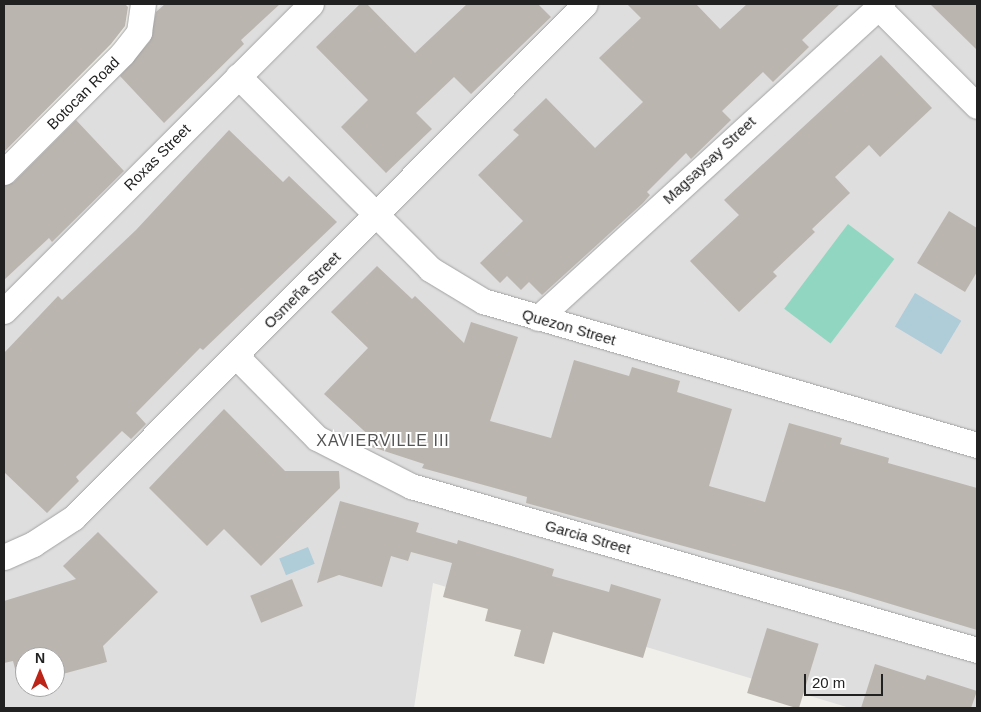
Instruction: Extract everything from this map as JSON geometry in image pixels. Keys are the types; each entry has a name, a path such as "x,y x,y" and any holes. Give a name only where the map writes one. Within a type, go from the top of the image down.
{"street":[{"name":"Botocan Road","path":"4,172 122,54 139,32 143,4"},
{"name":"Roxas Street","path":"4,311 311,4"},
{"name":"Osmeña Street","path":"4,557 33,544 73,518 378,214 585,4"},
{"path":"880,5 977,106"},
{"name":"Magsaysay Street","path":"538,318 880,5"},
{"name":"Quezon Street","path":"238,76 378,214 430,269 483,301 977,445"},
{"name":"Garcia Street","path":"236,356 317,438 411,486 977,650"}],"shaded area":[{"path":"162,4 977,4 977,708 850,708 433,583 414,708 4,708 4,160"}],"green space":[{"path":"848,224 894,259 831,344 784,309"}],"water":[{"path":"915,293 961,321 941,354 895,326"},
{"path":"308,547 315,564 286,575 279,559"}],"building":[{"path":"4,4 125,4 128,7 125,26 111,44 4,152"},
{"path":"165,4 280,4 241,40 244,44 164,123 120,76 150,41 156,12"},
{"path":"360,4 367,4 415,53 467,4 538,4 551,17 471,94 454,77 416,113 432,129 386,173 341,127 368,100 316,47"},
{"path":"627,4 696,4 720,29 747,4 840,4 802,40 809,47 773,82 763,72 722,111 731,120 691,159 686,153 647,192 650,195 643,203 542,295 529,282 521,290 507,276 500,283 480,263 523,221 478,175 519,135 513,130 546,98 595,148 643,102 599,58 641,18"},
{"path":"930,4 977,4 977,50"},
{"path":"881,55 932,108 880,157 869,145 835,177 850,193 812,229 815,232 773,272 777,276 739,312 690,261 739,215 724,200"},
{"path":"76,120 124,171 52,242 49,238 4,280 4,186 14,182"},
{"path":"229,130 283,182 289,176 337,222 203,350 200,348 136,413 146,424 131,439 122,431 76,477 79,481 47,513 4,472 4,353 58,296 62,300 136,230"},
{"path":"949,211 977,228 977,272 965,292 917,263"},
{"path":"377,266 412,299 415,296 464,343 471,322 518,337 490,421 551,438 574,360 629,376 632,367 680,381 677,392 732,409 709,486 765,502 789,423 842,438 840,444 889,458 888,463 977,488 977,630 844,590 526,503 527,497 422,468 424,464 372,447 375,441 324,394 368,348 331,312"},
{"path":"224,409 285,471 339,471 340,488 261,566 224,529 207,546 149,488"},
{"path":"340,501 419,523 416,532 457,544 458,540 554,569 552,576 609,592 611,584 661,599 643,658 553,632 544,664 514,656 521,630 485,621 488,609 443,597 452,563 411,552 408,561 391,556 382,587 339,575 317,583"},
{"path":"98,532 158,592 103,646 107,662 65,673 65,647 15,647 15,669 13,661 4,663 4,601 76,579 63,566"},
{"path":"292,579 303,606 261,623 250,596"},
{"path":"767,628 819,644 799,708 747,693"},
{"path":"875,664 925,680 927,675 977,691 971,708 861,708"}],"district":[{"name":"XAVIERVILLE III","path":"383,441"}]}
